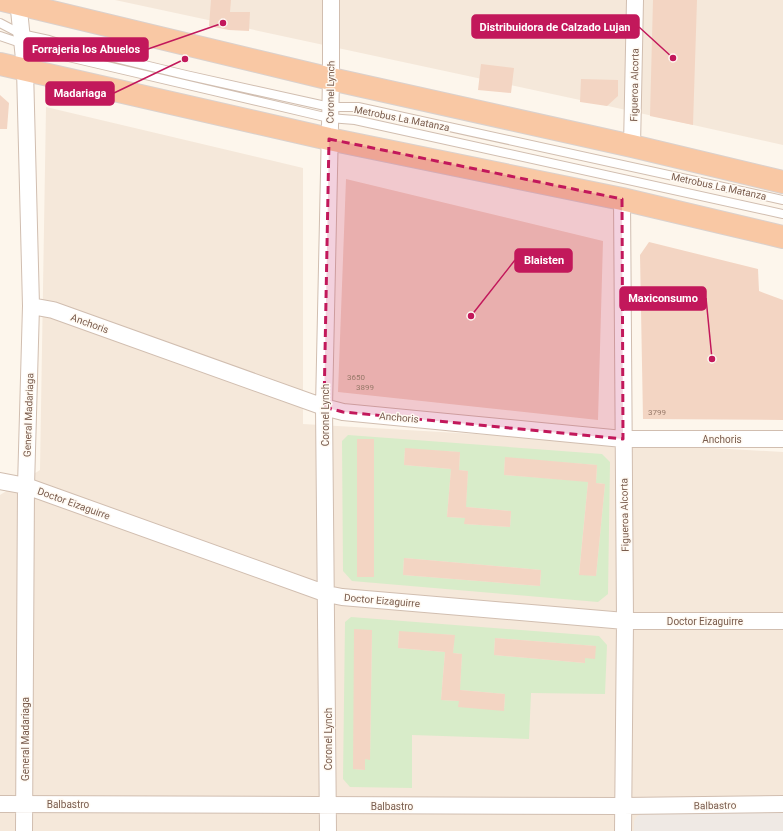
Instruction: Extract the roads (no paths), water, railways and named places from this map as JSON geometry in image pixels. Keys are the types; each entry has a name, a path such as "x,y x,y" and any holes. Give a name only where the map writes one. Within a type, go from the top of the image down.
{"highway":[{"path":"13,1 331,79 632,146 783,182"},
{"path":"0,64 329,139 622,199 783,237"}],"street":[{"name":"Coronel Lynch","path":"328,831 327,594 324,407 331,79 331,0"},
{"name":"Figueroa Alcorta","path":"632,146 635,0"},
{"name":"General Madariaga","path":"13,1 22,39 25,69 31,306 26,486 24,831"},
{"name":"Figueroa Alcorta","path":"622,199 625,621 623,831"},
{"name":"Anchoris","path":"31,306 53,310 324,407 343,412 623,439 783,439"},
{"name":"Doctor Eizaguirre","path":"0,480 26,486 327,594 342,597 625,621 783,621"},
{"name":"Balbastro","path":"0,804 328,806 623,806 783,804"}],"lane":[{"name":"Metrobus La Matanza","path":"0,23 22,39 47,52 330,112 358,107 783,200"},
{"name":"Metrobus La Matanza","path":"0,36 22,39 49,40 74,48 330,112 355,120 783,214"}],"place":[{"name":"Forrajeria los Abuelos","path":"223,23"},
{"name":"Distribuidora de Calzado Lujan","path":"673,58"},
{"name":"Madariaga","path":"185,59"},
{"name":"Blaisten","path":"471,316"},
{"name":"Maxiconsumo","path":"712,359"}]}
